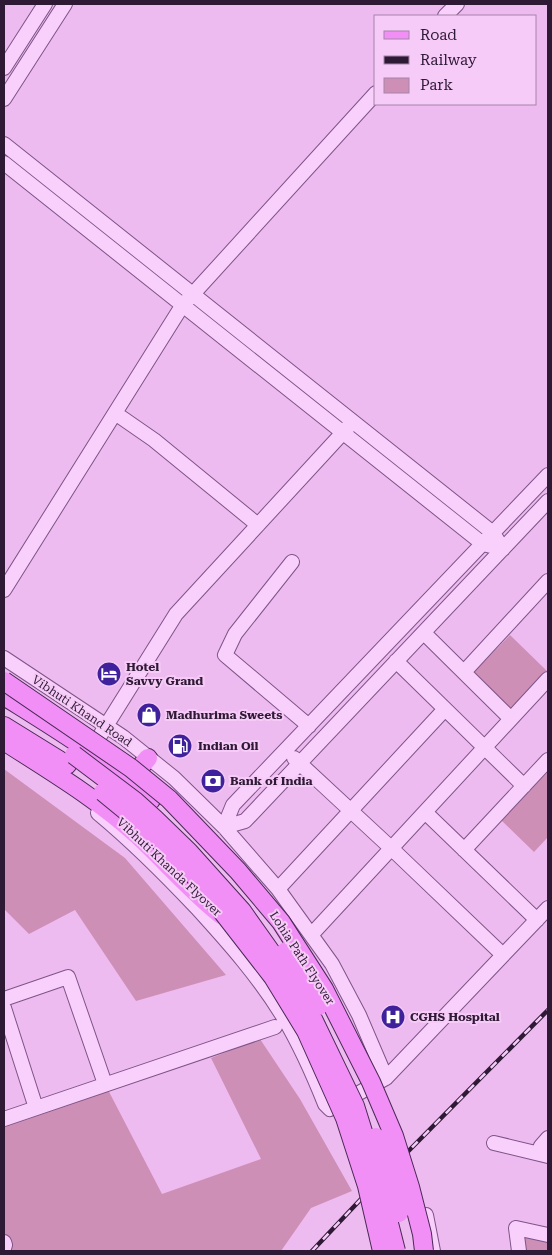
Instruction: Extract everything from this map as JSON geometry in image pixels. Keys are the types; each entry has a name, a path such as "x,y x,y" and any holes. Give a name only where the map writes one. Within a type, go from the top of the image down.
{"main road":[{"name":"Lohia Path Flyover","path":"4,681 131,768 169,799 238,871 281,922 324,989 371,1082 394,1136 405,1170 422,1234 424,1251"},
{"name":"Lohia Path Flyover","path":"4,696 148,813 189,852 242,911 272,952 313,1019 355,1106 380,1188 396,1251"},
{"name":"Lohia Path Flyover","path":"4,710 77,757 91,782 142,824 193,874 273,977 306,1031 345,1118 367,1186 382,1251"},
{"name":"Lohia Path Flyover","path":"4,726 129,780 200,846 254,907 287,953 325,1016 362,1095 388,1171 408,1251"},
{"name":"Vibhuti Khanda Flyover","path":"4,740 103,808 137,836 196,895 235,927"},
{"path":"129,780 148,758"}],"street":[{"path":"4,68 45,4"},
{"path":"4,100 65,4"},
{"path":"446,15 457,4"},
{"path":"4,590 182,306 374,95"},
{"path":"4,144 493,533 503,549"},
{"path":"4,163 482,544 503,549"},
{"path":"283,386 308,386"},
{"path":"115,413 154,440 258,525"},
{"path":"77,757 106,724 176,614 352,422"},
{"path":"224,827 233,805 548,474"},
{"path":"224,827 246,821 548,501"},
{"path":"292,562 235,634 225,655 309,726"},
{"path":"464,672 548,582"},
{"path":"424,633 511,719"},
{"name":"Vibhuti Khand Road","path":"4,658 106,724 174,778 224,827 278,889 332,964 359,1015 386,1078"},
{"path":"396,662 524,786"},
{"path":"312,934 548,679"},
{"path":"278,889 446,709"},
{"path":"4,750 86,804 142,851 229,943 263,986 284,1017 325,1104 330,1109 386,1078 548,908"},
{"path":"286,750 503,955"},
{"path":"464,850 548,760"},
{"path":"425,812 537,920"},
{"path":"4,999 68,978 105,1084"},
{"path":"4,1008 36,1108"},
{"path":"4,1119 275,1027"},
{"path":"494,1142 543,1155 541,1146 548,1138"},
{"path":"426,1215 433,1251"},
{"path":"519,1251 516,1228 548,1235"},
{"path":"4,1242 4,1248"}],"green space":[{"path":"510,635 547,671 510,709 473,673"},
{"path":"4,769 125,858 226,975 136,1001 75,910 29,934 4,909"},
{"path":"548,772 548,837 534,852 501,820"},
{"path":"260,1039 300,1099 352,1191 311,1208 281,1251 5,1251 4,1119 105,1084 162,1194 261,1159 211,1058"},
{"path":"523,1234 548,1241 548,1251 525,1251"}],"railway":[{"path":"312,1251 548,1010"}],"place":[{"name":"Hotel Savvy Grand","path":"109,674"},
{"name":"Madhurima Sweets","path":"149,715"},
{"name":"Indian Oil","path":"180,746"},
{"name":"Bank of India","path":"213,781"},
{"name":"CGHS Hospital","path":"393,1017"}]}
